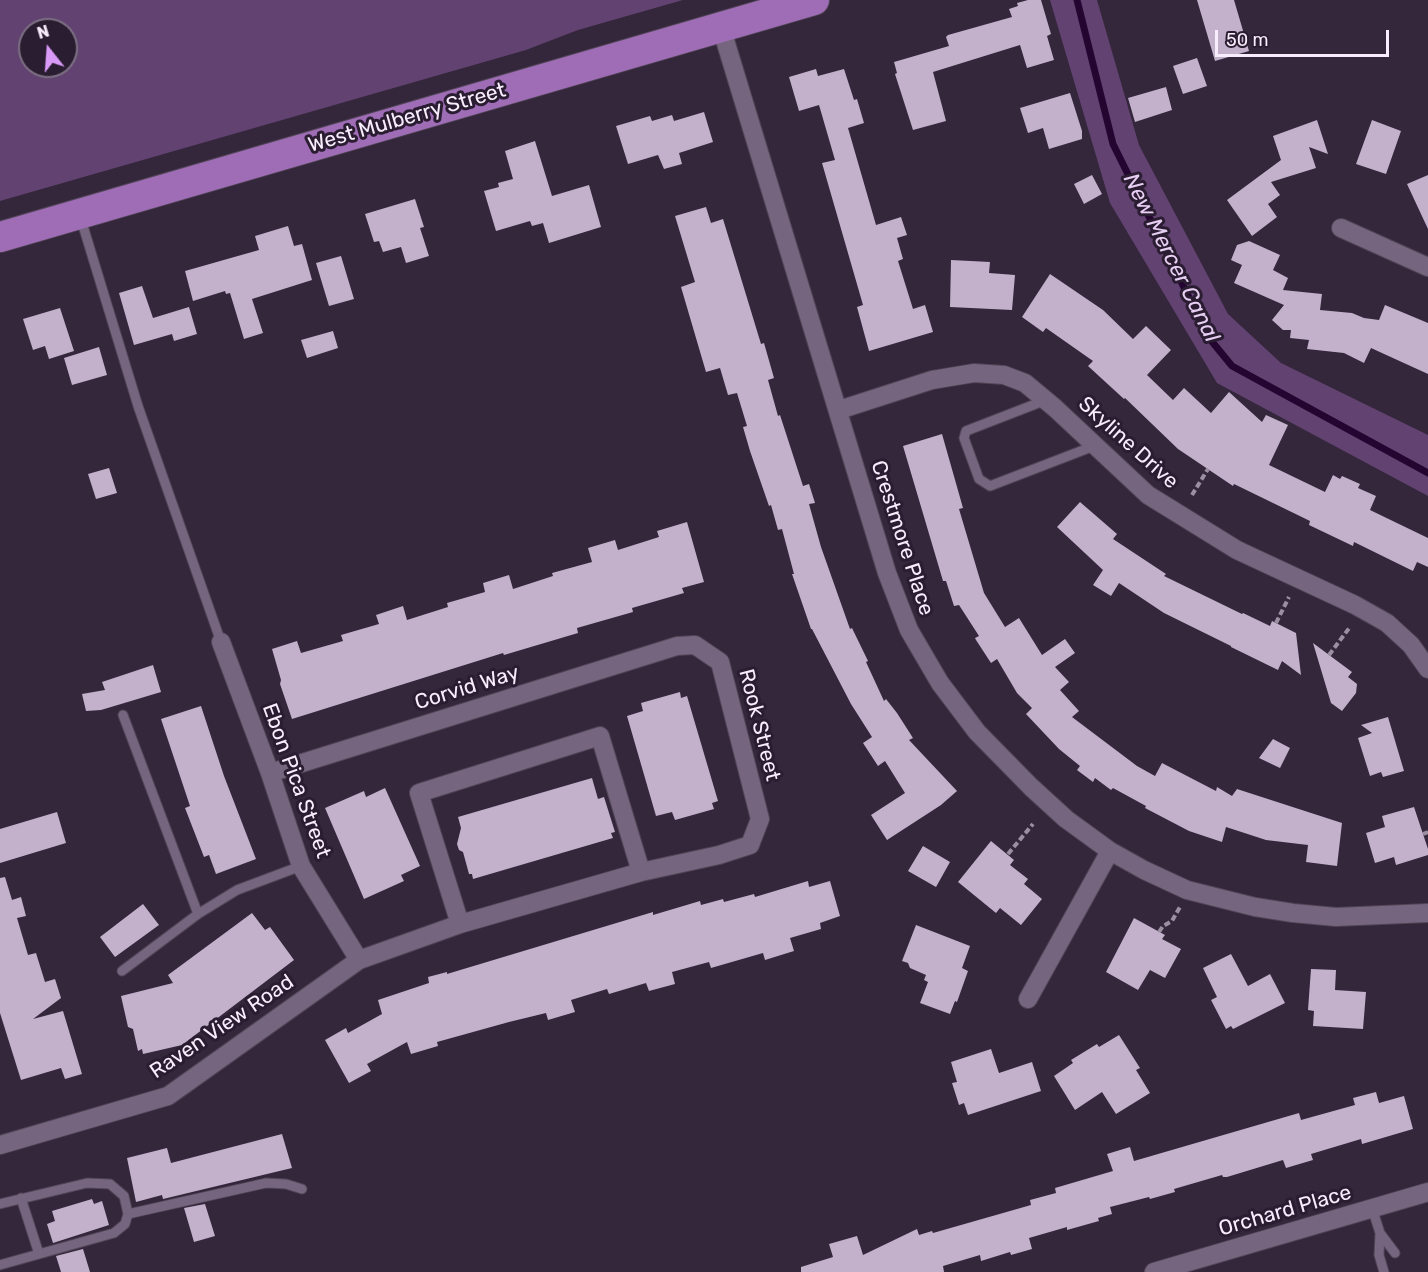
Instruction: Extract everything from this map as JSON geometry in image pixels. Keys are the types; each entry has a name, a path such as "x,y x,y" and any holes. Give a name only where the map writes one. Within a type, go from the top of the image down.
{"main road":[{"name":"West Mulberry Street","path":"0,237 814,0"}],"street":[{"name":"Crestmore Place","path":"721,27 895,594 909,630 939,683 977,732 1066,819 1110,851 1187,890 1254,907 1293,913 1336,917 1428,913"},
{"path":"1341,228 1428,267"},
{"name":"Skyline Drive","path":"839,410 932,380 974,373 1014,378 1025,383 1046,400 1148,495 1237,550 1355,605 1387,623 1411,645 1428,669"},
{"name":"Ebon Pica Street","path":"220,642 270,773 301,866 359,960"},
{"name":"Rook Street","path":"677,646 695,645 720,662 760,819 750,845"},
{"name":"Corvid Way","path":"270,773 677,646"},
{"path":"460,924 419,793 600,736 641,872"},
{"name":"Raven View Road","path":"0,1145 168,1096 359,960 460,924 641,872 719,855 750,845"},
{"path":"1028,999 1110,851"},
{"name":"Orchard Place","path":"1154,1272 1428,1192"}],"lane":[{"path":"80,214 138,406 220,642"},
{"path":"1046,400 966,431 964,438 979,480 990,486 1094,446"},
{"path":"123,715 198,914"},
{"path":"122,971 198,914 237,890 301,866"},
{"path":"0,1204 87,1183 110,1184 124,1196 128,1214 125,1224 114,1233 0,1265"},
{"path":"128,1214 266,1183 286,1184 302,1189"},
{"path":"21,1198 39,1254"},
{"path":"1372,1208 1380,1233 1395,1253"},
{"path":"1380,1233 1379,1256 1384,1272"}],"path":[{"path":"1192,495 1208,470"},
{"path":"1276,623 1289,597"},
{"path":"1329,655 1350,627"},
{"path":"1008,854 1033,824"},
{"path":"1159,932 1172,921 1180,906"}],"shaded area":[{"path":"0,0 683,0 578,30 526,50 0,201"},
{"path":"1050,0 1097,0 1139,145 1228,314 1281,363 1428,435 1428,496 1217,383 1110,203"}],"building":[{"path":"1041,0 1051,34 1047,36 1054,60 1027,68 1020,45 933,72 946,121 913,130 895,74 897,73 894,62 949,46 946,37 948,35 1012,17 1009,9 1018,6 1017,3"},
{"path":"1197,0 1234,0 1249,51 1215,61"},
{"path":"1197,58 1207,86 1183,94 1173,66"},
{"path":"816,69 818,76 844,69 864,123 848,128 876,225 901,217 907,235 897,238 903,259 898,261 913,309 925,305 933,332 869,351 857,307 863,305 822,163 835,160 819,105 799,111 789,77"},
{"path":"1166,87 1172,110 1135,122 1128,98"},
{"path":"1070,93 1082,131 1082,139 1049,149 1043,128 1028,133 1020,108"},
{"path":"704,112 713,142 679,153 682,164 664,169 658,155 628,164 616,126 650,116 652,121 672,115 674,121"},
{"path":"1317,120 1328,154 1309,147 1316,168 1271,182 1280,195 1268,204 1277,217 1252,236 1227,200 1281,160 1273,136"},
{"path":"1372,120 1401,131 1386,174 1356,164"},
{"path":"535,141 552,196 589,185 601,227 549,243 543,223 532,226 530,221 496,231 484,191 499,187 498,183 513,179 505,151"},
{"path":"1092,175 1102,194 1084,204 1074,184"},
{"path":"1428,175 1428,229 1407,184"},
{"path":"415,199 424,227 420,228 429,256 406,263 401,247 383,252 379,241 374,242 365,214"},
{"path":"706,207 711,223 723,219 761,344 764,343 774,378 768,380 778,416 780,415 803,486 809,484 815,503 809,504 821,547 850,629 852,628 868,661 866,662 884,701 886,699 897,713 913,738 909,740 957,791 941,805 887,840 871,815 905,793 885,761 878,766 863,743 872,737 851,704 811,629 792,574 794,574 782,529 778,530 750,451 743,427 747,426 737,393 728,395 720,368 706,372 681,287 695,282 675,216"},
{"path":"288,226 294,246 302,244 312,280 252,299 263,333 244,339 230,293 226,294 225,291 193,301 185,271 259,250 255,236"},
{"path":"1249,241 1280,255 1273,270 1288,278 1283,290 1322,294 1320,310 1352,313 1364,318 1379,320 1385,305 1428,323 1428,374 1371,348 1364,363 1344,353 1307,349 1309,340 1290,338 1291,330 1283,330 1272,320 1284,305 1234,283 1242,265 1231,260 1237,245"},
{"path":"341,256 354,299 329,306 316,263"},
{"path":"951,260 990,262 989,273 1015,275 1012,310 950,307"},
{"path":"1050,274 1103,310 1133,339 1146,326 1171,350 1147,375 1173,400 1184,388 1211,413 1229,392 1262,422 1266,415 1288,425 1269,465 1325,492 1333,475 1340,479 1342,476 1360,484 1358,488 1376,496 1370,510 1428,538 1428,567 1417,562 1413,571 1354,542 1353,546 1309,525 1310,521 1234,484 1233,486 1178,449 1088,366 1093,361 1046,328 1043,332 1022,317"},
{"path":"142,286 153,318 189,307 197,334 174,341 172,334 134,345 119,293"},
{"path":"60,308 74,351 49,359 45,346 33,350 23,319"},
{"path":"333,331 338,348 307,358 301,340"},
{"path":"99,347 107,375 72,385 64,358"},
{"path":"942,434 963,508 959,509 984,593 1005,627 1019,618 1042,655 1065,639 1075,653 1055,667 1069,682 1060,690 1079,711 1072,717 1137,766 1155,776 1162,763 1216,791 1217,787 1232,796 1237,789 1342,823 1337,866 1306,862 1308,845 1266,840 1226,827 1222,842 1189,831 1113,788 1111,790 1095,778 1093,782 1077,770 1080,766 1059,749 1026,714 1032,708 1017,693 997,659 991,663 975,638 979,636 959,605 954,606 946,581 943,581 903,446"},
{"path":"109,468 117,493 96,499 88,474"},
{"path":"1080,502 1117,534 1113,539 1166,574 1164,576 1242,614 1270,626 1272,621 1296,633 1301,675 1282,661 1278,670 1231,647 1164,613 1119,583 1111,596 1093,585 1103,570 1057,527"},
{"path":"687,522 704,582 682,588 684,593 632,608 633,612 577,628 578,633 504,655 503,653 292,719 280,684 281,680 272,649 297,641 301,653 343,641 341,635 379,624 376,615 403,606 407,620 448,607 447,603 485,592 483,583 509,575 513,589 553,576 552,573 592,562 588,548 615,540 618,550 659,537 657,531"},
{"path":"1313,643 1352,672 1348,677 1357,684 1356,693 1342,711 1331,703"},
{"path":"153,665 161,692 101,710 86,711 82,694 105,690 102,682"},
{"path":"680,692 681,698 687,696 718,801 712,803 714,809 675,820 672,812 656,816 627,716 643,711 641,703"},
{"path":"201,706 224,776 256,859 216,874 209,855 204,857 185,808 190,806 161,719"},
{"path":"1388,717 1404,771 1383,777 1381,772 1370,776 1358,738 1372,733 1361,725"},
{"path":"1273,739 1290,748 1280,768 1259,758"},
{"path":"592,778 598,799 604,797 615,832 611,833 613,838 473,879 472,874 469,874 463,852 459,850 457,844 461,828 458,817"},
{"path":"385,788 420,866 401,875 404,881 364,899 325,808 364,791 366,797"},
{"path":"1414,807 1428,855 1396,865 1394,857 1375,863 1366,833 1385,827 1382,816"},
{"path":"57,812 66,843 0,863 0,829"},
{"path":"991,841 1014,860 1010,865 1028,879 1024,884 1042,899 1021,925 1000,908 996,913 958,882"},
{"path":"923,846 950,862 936,887 908,871"},
{"path":"5,877 12,900 21,897 26,916 17,918 28,955 36,953 45,982 55,979 61,998 33,1019 63,1011 82,1074 65,1079 61,1068 21,1080 0,1013 0,878"},
{"path":"808,881 809,887 830,881 840,916 820,923 821,929 790,938 794,951 765,960 763,953 711,968 709,962 672,972 675,984 649,991 646,983 609,994 607,989 571,1000 575,1012 548,1020 546,1013 509,1022 437,1042 438,1046 411,1054 407,1042 367,1064 371,1071 349,1083 325,1040 346,1028 348,1033 382,1014 378,1000 429,983 428,977 447,972 447,974 653,912 653,915 700,901 701,905 754,894 755,897"},
{"path":"143,904 159,925 115,957 100,937"},
{"path":"252,913 265,930 270,927 294,960 182,1045 143,1054 142,1049 138,1051 133,1029 128,1027 121,996 173,983 168,975"},
{"path":"1134,918 1165,935 1162,939 1181,949 1165,978 1150,970 1138,990 1106,972"},
{"path":"916,925 970,946 962,968 968,971 957,1002 955,1001 950,1014 920,1003 928,982 924,980 926,975 910,968 908,963 902,961"},
{"path":"1231,954 1248,986 1270,974 1285,1003 1233,1029 1231,1026 1226,1029 1211,1000 1217,997 1203,968"},
{"path":"1311,969 1336,970 1335,990 1366,992 1363,1029 1313,1026 1314,1011 1308,1010"},
{"path":"1119,1035 1140,1068 1136,1070 1150,1093 1116,1114 1102,1092 1075,1110 1054,1076 1073,1063 1071,1060 1097,1044 1099,1047"},
{"path":"991,1049 999,1073 1032,1062 1041,1091 968,1115 964,1103 959,1105 952,1083 957,1082 951,1062"},
{"path":"1376,1092 1379,1103 1404,1096 1413,1129 1362,1144 1361,1139 1311,1154 1313,1160 1286,1168 1283,1160 1227,1177 1222,1175 1174,1189 1175,1192 1150,1199 1149,1197 1110,1207 1112,1214 1098,1218 1099,1221 1029,1238 1032,1249 1011,1255 1010,1252 981,1261 980,1255 943,1266 944,1272 801,1272 801,1267 833,1257 829,1244 857,1236 863,1255 917,1229 919,1235 932,1231 933,1233 1031,1205 1030,1200 1056,1193 1055,1188 1113,1171 1107,1154 1130,1147 1134,1161 1299,1113 1301,1120 1355,1105 1353,1098"},
{"path":"282,1134 292,1168 163,1199 162,1195 136,1202 127,1158 167,1148 171,1163"},
{"path":"92,1199 94,1204 102,1201 109,1225 53,1243 47,1224 55,1221 52,1211"},
{"path":"205,1204 215,1236 194,1242 184,1208"},
{"path":"83,1249 90,1272 61,1272 56,1256"}],"waterway":[{"name":"New Mercer Canal","path":"1077,0 1113,144 1209,338 1232,366 1428,473"}]}
